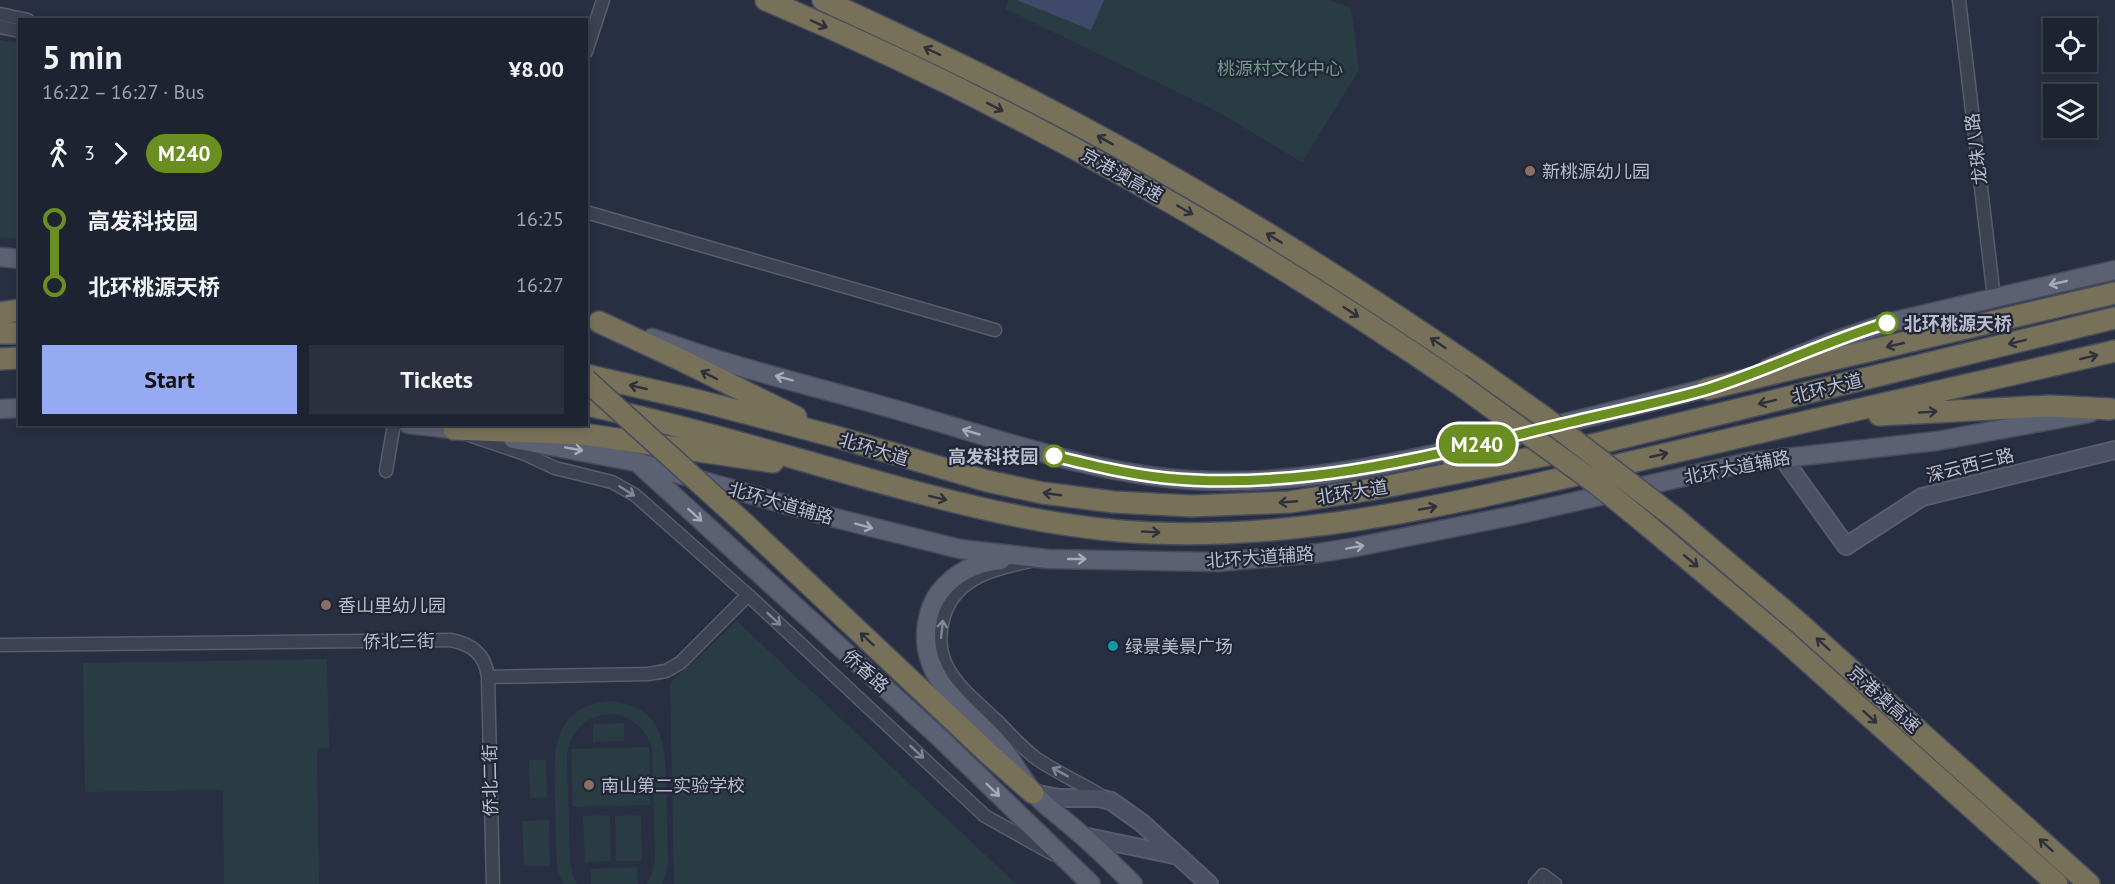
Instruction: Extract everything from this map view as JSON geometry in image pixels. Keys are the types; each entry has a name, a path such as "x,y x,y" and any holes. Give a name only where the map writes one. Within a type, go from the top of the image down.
{"highway":[{"name":"京港澳高速","path":"766,0 962,90 1139,184 1310,285 1459,384 1588,477 1646,524 1782,638 2057,884"},
{"name":"京港澳高速","path":"823,0 1048,109 1148,163 1316,263 1486,376 1544,417 1676,518 1808,630 2089,884"},
{"path":"1707,389 2115,293"},
{"path":"0,313 18,310"},
{"name":"北环大道","path":"588,375 700,401 837,437 987,481 1043,493 1114,502 1191,506 1290,502 1374,489 1579,448 2115,318"},
{"path":"593,320 681,360 837,437"},
{"path":"0,333 18,333"},
{"name":"北环大道","path":"588,405 692,429 935,497 1024,518 1152,533 1245,532 1318,526 1431,508 2115,351"},
{"path":"0,359 18,358"},
{"path":"588,382 746,525 1033,793"},
{"path":"1807,421 1887,414 2050,406 2112,409"},
{"path":"454,429 583,434 741,459 841,471"},
{"path":"1374,489 1413,473 1487,451 1514,436"}],"main road":[{"path":"0,257 18,259"},
{"path":"593,320 725,362 842,393 1089,465 1164,478 1228,481 1310,476 1392,464 1514,436 1707,389 1887,323 2115,270"},
{"path":"0,409 18,408"},
{"name":"北环大道辅路","path":"426,426 599,453 924,542 980,552 1048,558 1218,561 1319,553 1437,532 1749,462 1937,441 2112,409"},
{"name":"侨香路","path":"636,462 939,737 1091,884"},
{"path":"1048,558 993,561 969,568 956,576 936,597 930,611 926,627 928,657 940,683 959,706 1002,747 1033,793 1083,836 1133,884"}],"street":[{"path":"588,46 603,0"},
{"name":"龙珠八路","path":"1959,0 1994,298"},
{"path":"0,14 19,18"},
{"path":"0,27 18,31"},
{"path":"588,213 995,330"},
{"path":"387,471 394,426"},
{"path":"454,429 525,454 555,468 612,482 635,495 748,595 985,816 1069,862"},
{"name":"深云西三路","path":"1782,457 1846,546 1922,496 2115,450"},
{"path":"1048,558 987,572 962,587 952,597 942,621 940,644 946,666 960,687 1031,754 1111,801 1142,823 1209,884"},
{"path":"488,677 648,674 666,671 680,663 748,595"},
{"name":"侨北三街","path":"0,645 450,640 463,642 480,654 488,677"},
{"name":"侨北二街","path":"488,677 493,884"},
{"path":"1033,793 1059,798 1099,798 1111,801"},
{"path":"1083,836 1180,856"},
{"path":"1539,879 1555,884"}],"green space":[{"name":"桃源村文化中心","path":"1009,0 1328,0 1351,8 1359,70 1302,162 1211,108 1005,9"},
{"path":"0,40 18,43 16,157 18,164 18,238 0,238"},
{"path":"737,621 1016,884 674,884 670,683"},
{"path":"327,659 329,748 317,749 319,884 224,884 223,790 85,792 83,663"},
{"path":"608,701 627,704 641,710 651,719 662,742 666,772 668,859 662,884 647,884 652,875 655,859 652,747 644,731 632,721 619,715 605,715 591,719 580,727 571,741 567,758 570,861 577,884 563,884 558,872 555,768 559,737 565,724 575,713 589,705"},
{"path":"624,723 624,741 593,742 593,724"},
{"path":"649,747 650,805 573,807 571,749"},
{"path":"529,760 546,760 547,798 530,798"},
{"path":"610,815 611,861 585,862 583,816"},
{"path":"641,815 642,861 616,861 615,816"},
{"path":"549,820 550,866 524,866 522,821"},
{"path":"637,867 638,884 591,884 591,869"}],"water":[{"path":"1017,0 1104,0 1091,30"}],"bus line":[{"name":"M240","path":"1054,456 1137,474 1194,480 1265,479 1355,470 1392,464 1514,436 1707,389 1887,323"}],"place":[{"name":"新桃源幼儿园","path":"1530,171"},
{"name":"北环桃源天桥","path":"1887,323"},
{"name":"高发科技园","path":"1054,456"},
{"name":"香山里幼儿园","path":"326,605"},
{"name":"绿景美景广场","path":"1113,646"},
{"name":"南山第二实验学校","path":"589,785"}]}
